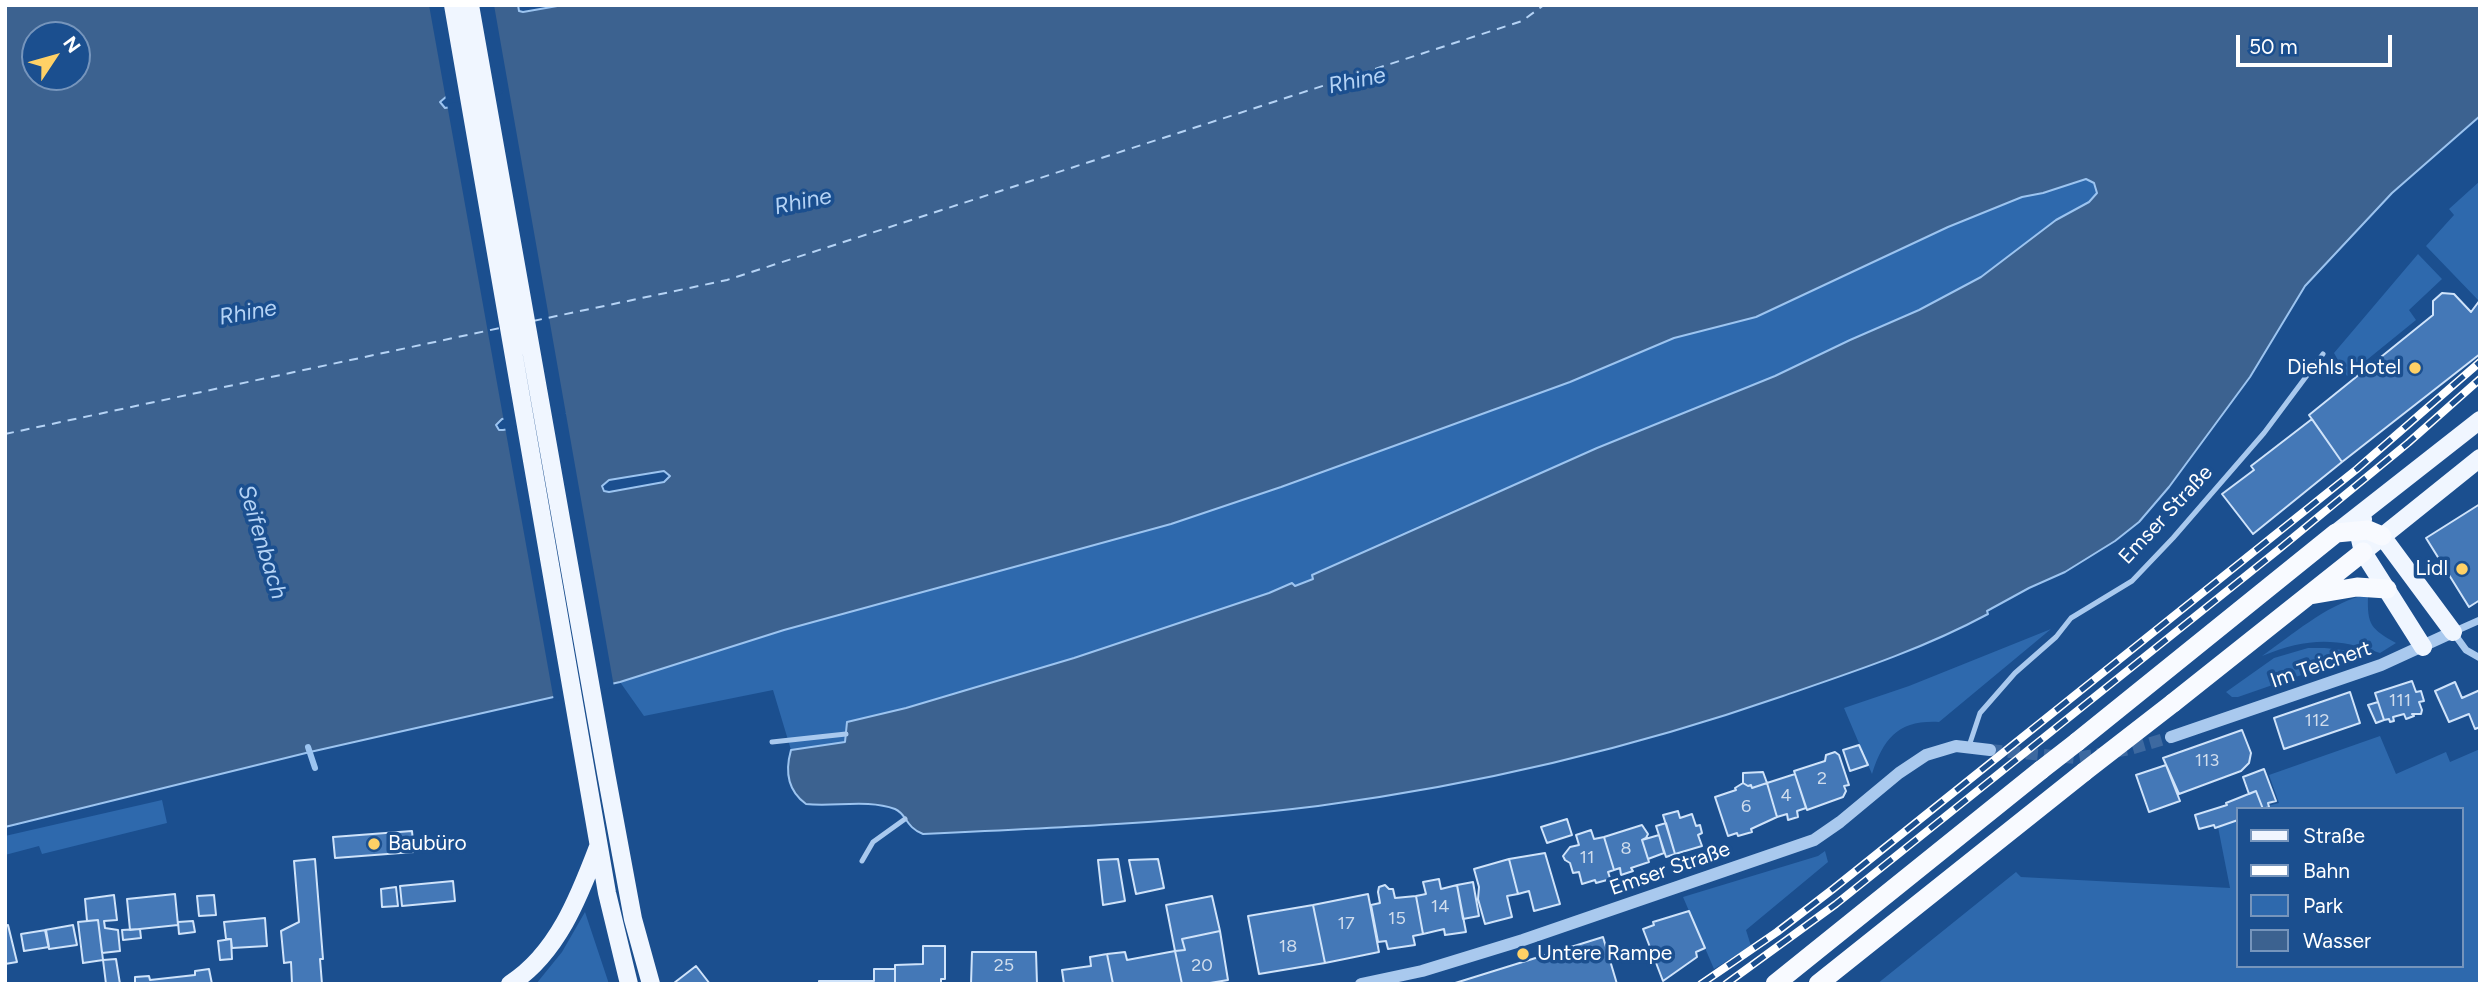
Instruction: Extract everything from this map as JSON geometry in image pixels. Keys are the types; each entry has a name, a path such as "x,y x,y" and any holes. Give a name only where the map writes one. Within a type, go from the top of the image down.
{"highway":[{"path":"1775,984 2336,533 2361,530 2373,531 2382,536"},
{"path":"1818,984 2362,552"},
{"path":"2309,595 2357,587 2387,590"}],"main road":[{"path":"453,5 597,774 651,984"},
{"path":"470,5 597,774 599,844 614,928 627,978"},
{"path":"2336,533 2480,420"},
{"path":"2362,552 2480,458"},
{"path":"2367,509 2361,530 2362,552 2423,647"},
{"path":"2382,536 2453,632"},
{"path":"509,984 539,958 560,931 581,894 599,844"}],"street":[{"name":"Im Teichert","path":"2171,737 2381,665 2480,620"},
{"path":"2453,632 2466,650 2480,658"},
{"name":"Emser Straße","path":"1361,984 1422,971 1523,940 1814,840 1926,755 1944,748 1969,746 1990,750"}],"lane":[{"name":"Emser Straße","path":"1969,746 1980,713 2015,673 2056,637 2071,618 2132,581 2256,443 2323,354"},
{"path":"772,742 846,734"},
{"path":"862,861 873,842 905,819"}],"green space":[{"path":"2086,179 2094,183 2097,194 2089,202 2056,220 1981,277 1919,310 1810,361 1459,508 1312,574 1313,579 1294,586 1292,583 1074,658 906,708 847,722 845,742 791,750 773,690 644,716 620,682 784,630 1171,524 1281,487 1674,338 1756,316 1948,227 2022,197"},
{"path":"2480,181 2479,301 2426,246 2454,215 2449,209"},
{"path":"2418,254 2442,279 2409,310 2416,320 2347,376 2334,353"},
{"path":"2361,596 2368,596 2368,614 2372,625 2396,643 2380,653 2349,644 2307,643 2262,656 2322,614"},
{"path":"2051,629 1939,722 1913,724 1895,733 1882,750 1872,774 1844,708 1909,686"},
{"path":"2308,648 2359,652 2359,655 2238,697 2232,697 2226,692 2274,658"},
{"path":"2380,736 2396,774 2446,752 2450,762 2480,749 2480,984 1877,984 2016,872 2021,877 2230,888 2218,827 2236,821 2236,968 2464,968 2464,807 2264,807 2279,803 2269,775"},
{"path":"162,800 167,823 42,854 39,846 5,855 5,836"},
{"path":"1825,851 1828,862 1746,930 1751,946 1714,969 1683,897 1818,856"},
{"path":"585,912 609,984 536,984 562,952"}],"water":[{"name":"Rhine","path":"5,5 518,5 519,11 523,12 563,5 2480,5 2480,116 2392,193 2305,286 2250,377 2169,487 2139,522 2115,541 2065,572 2029,588 1963,627 1835,678 1726,715 1554,763 1377,797 1220,816 923,834 913,828 899,811 885,806 806,804 795,793 788,773 791,750 845,742 847,722 906,708 1074,658 1292,583 1295,586 1313,579 1312,575 1597,448 1775,376 1919,310 1981,277 2056,220 2089,202 2097,193 2094,183 2086,179 2022,197 1948,227 1756,317 1674,338 1570,382 1171,524 784,630 620,682 310,752 5,827","holes":["506,88 502,98 445,108 440,102 447,96","558,409 565,414 560,420 503,430 499,430 496,425 502,419","664,471 670,476 664,482 609,492 604,491 602,486 609,480"]}],"pier":[{"path":"429,5 494,5 614,687 554,701 505,427 559,417 561,414 504,422 447,104 504,92 502,90 446,100"}],"building":[{"name":"Diehls Hotel","path":"2442,293 2454,294 2471,312 2480,300 2480,354 2342,462 2309,415 2433,315 2433,301"},
{"path":"2312,419 2342,462 2253,534 2222,494 2254,470 2251,466"},
{"name":"Lidl","path":"2480,504 2480,600 2469,607 2426,538"},
{"path":"2412,681 2416,692 2421,691 2424,701 2419,702 2421,714 2412,714 2414,716 2406,719 2404,714 2393,717 2394,721 2390,722 2389,719 2384,720 2375,693"},
{"path":"2455,682 2462,698 2480,690 2480,727 2475,729 2469,714 2449,722 2435,691"},
{"path":"2350,692 2360,723 2284,749 2274,718"},
{"path":"2378,702 2384,720 2376,723 2368,705"},
{"path":"2242,730 2251,753 2249,763 2241,771 2179,794 2163,758"},
{"path":"1859,745 1868,765 1850,771 1843,750"},
{"path":"1835,752 1839,755 1849,785 1844,786 1846,791 1843,797 1807,810 1794,771 1825,761 1826,755"},
{"path":"2166,765 2180,801 2149,812 2136,775"},
{"path":"2264,769 2276,801 2268,803 2269,807 2262,807 2256,791 2249,794 2243,777"},
{"path":"1763,772 1767,783 1752,788 1751,785 1743,783 1743,773"},
{"path":"1795,774 1806,808 1797,811 1798,817 1788,820 1787,814 1777,817 1767,783"},
{"path":"1743,783 1751,785 1752,788 1767,783 1777,817 1751,829 1752,832 1728,836 1715,797 1736,790 1735,788"},
{"path":"2256,791 2262,807 2236,807 2236,821 2215,828 2214,825 2199,829 2195,815 2227,805 2226,803"},
{"path":"1678,811 1680,818 1692,814 1696,826 1700,825 1702,833 1698,835 1702,846 1675,854 1663,815"},
{"path":"1567,819 1572,835 1547,843 1541,827"},
{"path":"1666,823 1675,854 1666,857 1656,826"},
{"path":"1642,825 1648,834 1642,840 1649,862 1631,868 1633,871 1621,875 1620,868 1614,870 1604,837"},
{"path":"1591,830 1594,839 1604,837 1614,870 1608,872 1610,878 1607,880 1582,884 1579,872 1573,873 1570,863 1563,856 1570,847 1579,845 1576,835"},
{"name":"Baubüro","path":"412,831 414,852 335,858 333,837"},
{"path":"1659,835 1664,853 1648,859 1642,840"},
{"path":"1545,853 1560,904 1534,911 1529,891 1518,894 1509,859"},
{"path":"315,859 323,959 320,959 322,984 292,984 291,962 284,963 281,931 299,922 294,861"},
{"path":"1118,859 1125,901 1103,905 1098,860"},
{"path":"1158,859 1164,888 1136,894 1129,860"},
{"path":"1509,859 1518,894 1507,896 1512,917 1485,924 1474,869"},
{"path":"1439,879 1441,889 1457,885 1466,932 1445,935 1444,929 1423,934 1416,896 1426,894 1423,882"},
{"path":"453,881 455,901 402,906 400,886"},
{"path":"1473,882 1479,916 1463,919 1457,885"},
{"path":"1385,885 1393,889 1395,898 1416,896 1423,934 1413,936 1415,945 1388,949 1386,941 1378,942 1371,905 1380,903 1379,887"},
{"path":"396,887 398,906 382,907 381,889"},
{"path":"175,894 178,925 130,930 127,899"},
{"path":"1368,894 1379,952 1325,963 1313,905"},
{"path":"114,895 117,920 104,921 105,928 118,930 120,951 102,953 98,920 87,921 85,899"},
{"path":"214,895 216,915 199,916 197,896"},
{"path":"1212,896 1220,931 1182,939 1185,950 1175,951 1166,905"},
{"path":"1313,905 1325,963 1259,974 1248,916"},
{"path":"1689,911 1705,948 1696,952 1697,957 1663,981 1643,929 1654,925 1653,922"},
{"path":"265,918 267,946 232,948 231,939 226,939 224,922"},
{"path":"98,920 103,960 83,963 78,922"},
{"path":"193,921 195,932 179,934 178,922"},
{"path":"8,925 17,962 5,964 5,926"},
{"path":"73,925 77,945 49,949 45,930"},
{"path":"140,929 141,938 123,940 122,930"},
{"path":"46,930 49,947 24,951 21,934"},
{"path":"1220,931 1228,980 1182,984 1175,951 1185,950 1182,939"},
{"path":"1603,937 1617,984 1452,984"},
{"path":"231,939 232,959 220,960 218,941"},
{"path":"923,946 945,946 945,979 941,979 941,984 895,984 895,965 923,964"},
{"path":"1175,951 1182,984 1113,984 1107,954 1125,952 1127,960"},
{"path":"972,952 1036,952 1037,984 971,984"},
{"path":"1107,954 1113,984 1064,984 1062,970 1091,966 1090,957"},
{"path":"116,959 120,984 106,984 103,960"},
{"path":"696,966 710,984 674,983"},
{"path":"209,969 212,984 135,984 135,977 149,976 150,980 195,975 195,971"},
{"path":"874,969 895,969 895,984 819,984 819,981 874,981"}],"waterway":[{"name":"Seifenbach","path":"308,747 315,768"}],"ferry route":[{"path":"533,321 727,280 1522,21 1544,5"},
{"path":"5,434 500,328"}],"tunnel":[{"path":"1990,750 2076,758 2130,749 2171,737"}],"railway":[{"path":"1701,984 1777,932 1833,889 2357,469 2480,362"},
{"path":"1726,984 1836,904 2278,550 2408,443 2480,379"}],"place":[{"name":"Diehls Hotel","path":"2415,368"},
{"name":"Lidl","path":"2462,569"},
{"name":"Baubüro","path":"374,844"},
{"name":"Untere Rampe","path":"1523,954"}]}
